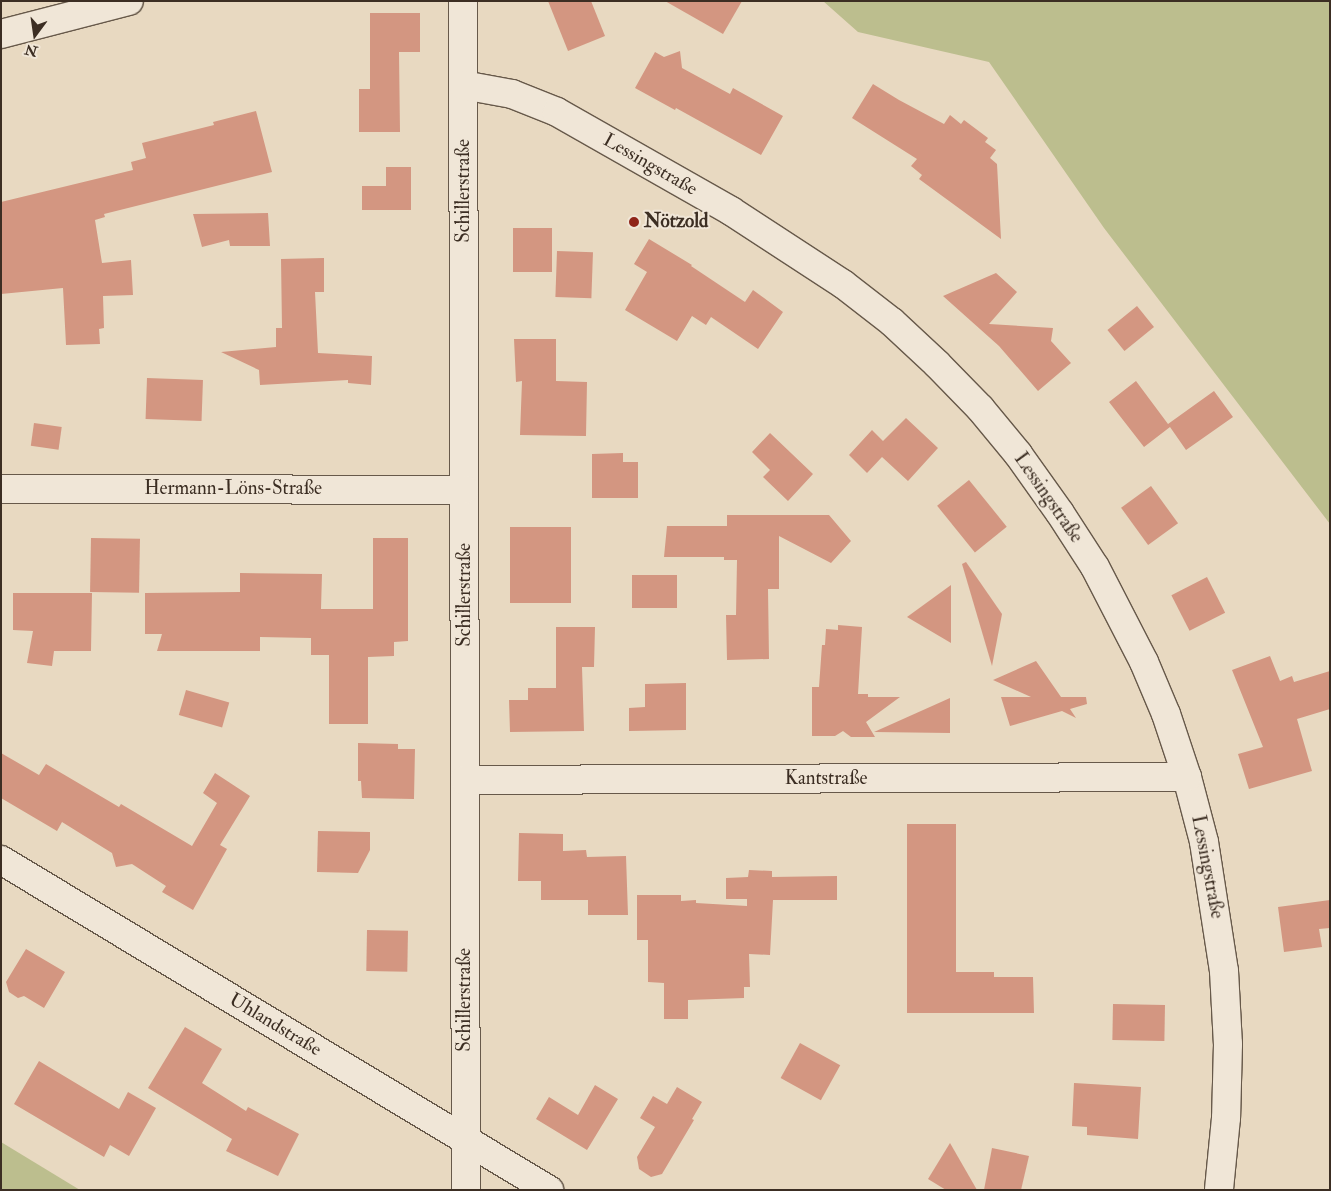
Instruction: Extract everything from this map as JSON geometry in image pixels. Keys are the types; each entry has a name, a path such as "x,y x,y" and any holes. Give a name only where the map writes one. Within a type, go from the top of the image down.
{"street":[{"path":"1,34 129,1"},
{"name":"Schillerstraße","path":"463,1 466,1190"},
{"name":"Lessingstraße","path":"463,85 488,88 535,101 731,211 843,284 892,322 980,408 1018,454 1060,513 1094,567 1144,662 1166,714 1187,777 1204,842 1224,971 1228,1054 1226,1118 1219,1190"},
{"name":"Hermann-Löns-Straße","path":"1,489 464,490"},
{"name":"Kantstraße","path":"465,780 1187,777"},
{"name":"Uhlandstraße","path":"1,860 549,1190"}],"green space":[{"path":"823,1 1330,1 1330,524 1104,228 989,62 858,32"},
{"path":"1,1142 80,1190 1,1190"}],"building":[{"path":"548,1 591,1 605,36 568,51"},
{"path":"665,1 742,1 723,34"},
{"path":"370,13 420,13 420,52 399,52 400,132 359,132 359,89 370,89"},
{"path":"680,51 682,68 730,94 733,88 783,116 761,155 676,108 675,110 635,88 655,52 664,57"},
{"path":"873,84 944,124 950,115 961,124 964,120 988,138 985,142 996,150 990,158 997,164 1001,239 919,179 922,175 911,166 917,159 852,118"},
{"path":"256,111 272,172 104,214 105,217 95,220 102,263 131,260 133,295 103,296 104,328 99,329 100,344 66,345 63,288 1,294 1,202 133,170 131,162 146,158 142,143 214,125 213,122"},
{"path":"386,167 411,167 411,210 362,210 362,186 386,186"},
{"path":"268,213 270,246 230,246 229,240 202,247 193,214"},
{"path":"513,228 552,228 552,272 513,272"},
{"path":"649,239 692,265 745,302 753,290 783,312 758,349 711,317 706,325 692,316 677,341 625,310 647,272 634,264"},
{"path":"557,251 593,252 591,298 555,297"},
{"path":"324,258 324,292 315,292 318,353 372,356 371,385 348,383 348,380 260,385 259,370 221,352 276,347 276,328 282,328 281,259"},
{"path":"996,273 1017,292 989,324 1053,328 1051,341 1071,363 1038,391 999,346 943,296"},
{"path":"1137,306 1154,327 1124,351 1107,330"},
{"path":"514,339 556,339 556,381 587,382 586,436 520,435 522,381 516,382"},
{"path":"147,378 203,380 202,421 146,419"},
{"path":"1136,381 1168,424 1214,391 1233,417 1186,450 1170,427 1144,447 1109,402"},
{"path":"906,418 938,448 908,481 882,457 867,473 849,455 872,430 883,441"},
{"path":"34,423 62,427 59,450 31,446"},
{"path":"770,433 813,474 788,501 763,477 770,470 752,452"},
{"path":"623,453 623,462 638,462 638,498 592,498 592,454"},
{"path":"969,480 1007,527 975,552 937,506"},
{"path":"1151,486 1178,523 1148,545 1121,508"},
{"path":"727,515 829,515 851,541 831,563 779,536 779,589 768,589 769,659 727,660 726,615 736,615 737,560 724,560 724,557 664,557 667,526 727,526"},
{"path":"510,527 571,527 571,603 510,603"},
{"path":"91,538 140,539 139,593 90,592"},
{"path":"373,538 408,538 408,641 394,642 394,656 368,657 368,724 329,724 329,655 311,655 311,638 260,637 260,651 157,651 162,634 145,634 145,593 240,592 240,573 322,574 321,609 373,609"},
{"path":"966,562 1002,614 992,666 962,564"},
{"path":"632,575 677,575 677,608 632,608"},
{"path":"1207,577 1225,613 1190,631 1171,595"},
{"path":"951,585 951,643 907,617"},
{"path":"13,593 92,593 91,651 54,651 52,666 27,663 33,631 13,630"},
{"path":"838,625 862,627 858,694 868,694 868,697 900,697 866,722 875,737 851,737 843,731 835,736 812,736 812,687 819,687 822,645 825,645 826,629 838,630"},
{"path":"556,627 595,627 594,667 582,667 584,731 510,732 509,700 528,700 528,688 556,688"},
{"path":"1270,656 1280,681 1292,676 1294,682 1330,671 1330,709 1297,719 1312,771 1249,789 1238,754 1263,747 1232,670"},
{"path":"1036,661 1061,697 1086,697 1087,704 1070,709 1076,718 1062,711 1010,726 1001,697 1031,697 993,680"},
{"path":"686,683 686,730 629,731 629,708 645,707 645,684"},
{"path":"186,690 229,702 222,727 179,715"},
{"path":"950,698 950,733 874,732"},
{"path":"358,743 398,744 398,749 415,749 414,799 362,798 361,781 358,781"},
{"path":"1,753 39,775 46,764 119,807 121,804 192,846 217,803 203,793 215,773 250,796 220,845 227,849 193,910 162,892 166,886 132,864 116,867 112,853 62,822 57,831 1,798"},
{"path":"907,824 956,824 956,972 994,972 994,977 1033,977 1034,1013 907,1013"},
{"path":"318,831 370,832 370,850 358,873 317,872"},
{"path":"519,833 563,834 563,851 586,850 587,857 626,856 628,915 588,915 588,900 541,900 541,881 518,881"},
{"path":"749,870 772,871 772,877 837,876 837,900 773,900 770,955 749,954 750,987 744,987 744,998 688,1000 688,1019 664,1019 664,983 648,982 648,940 637,940 637,895 681,895 681,901 696,900 696,903 747,906 747,899 726,899 726,878 748,877"},
{"path":"1330,900 1330,928 1319,929 1322,947 1284,952 1278,907"},
{"path":"367,930 408,931 407,972 366,971"},
{"path":"26,949 65,972 44,1008 24,996 18,998 9,992 6,982"},
{"path":"1113,1004 1165,1005 1164,1041 1112,1040"},
{"path":"185,1027 222,1049 202,1083 246,1111 248,1107 299,1134 278,1176 226,1151 232,1139 148,1088"},
{"path":"800,1043 840,1065 821,1100 781,1078"},
{"path":"39,1061 119,1109 128,1092 156,1108 129,1156 110,1145 104,1157 14,1104"},
{"path":"1074,1083 1141,1087 1138,1139 1087,1135 1087,1127 1072,1126"},
{"path":"595,1085 618,1099 587,1150 536,1119 549,1097 578,1115"},
{"path":"677,1087 702,1102 692,1119 694,1120 662,1174 651,1177 639,1169 637,1157 655,1127 640,1118 653,1096 667,1104"},
{"path":"950,1143 977,1190 946,1190 928,1179"},
{"path":"992,1148 1029,1156 1021,1190 984,1190"}],"place":[{"name":"Nötzold","path":"634,222"}]}
